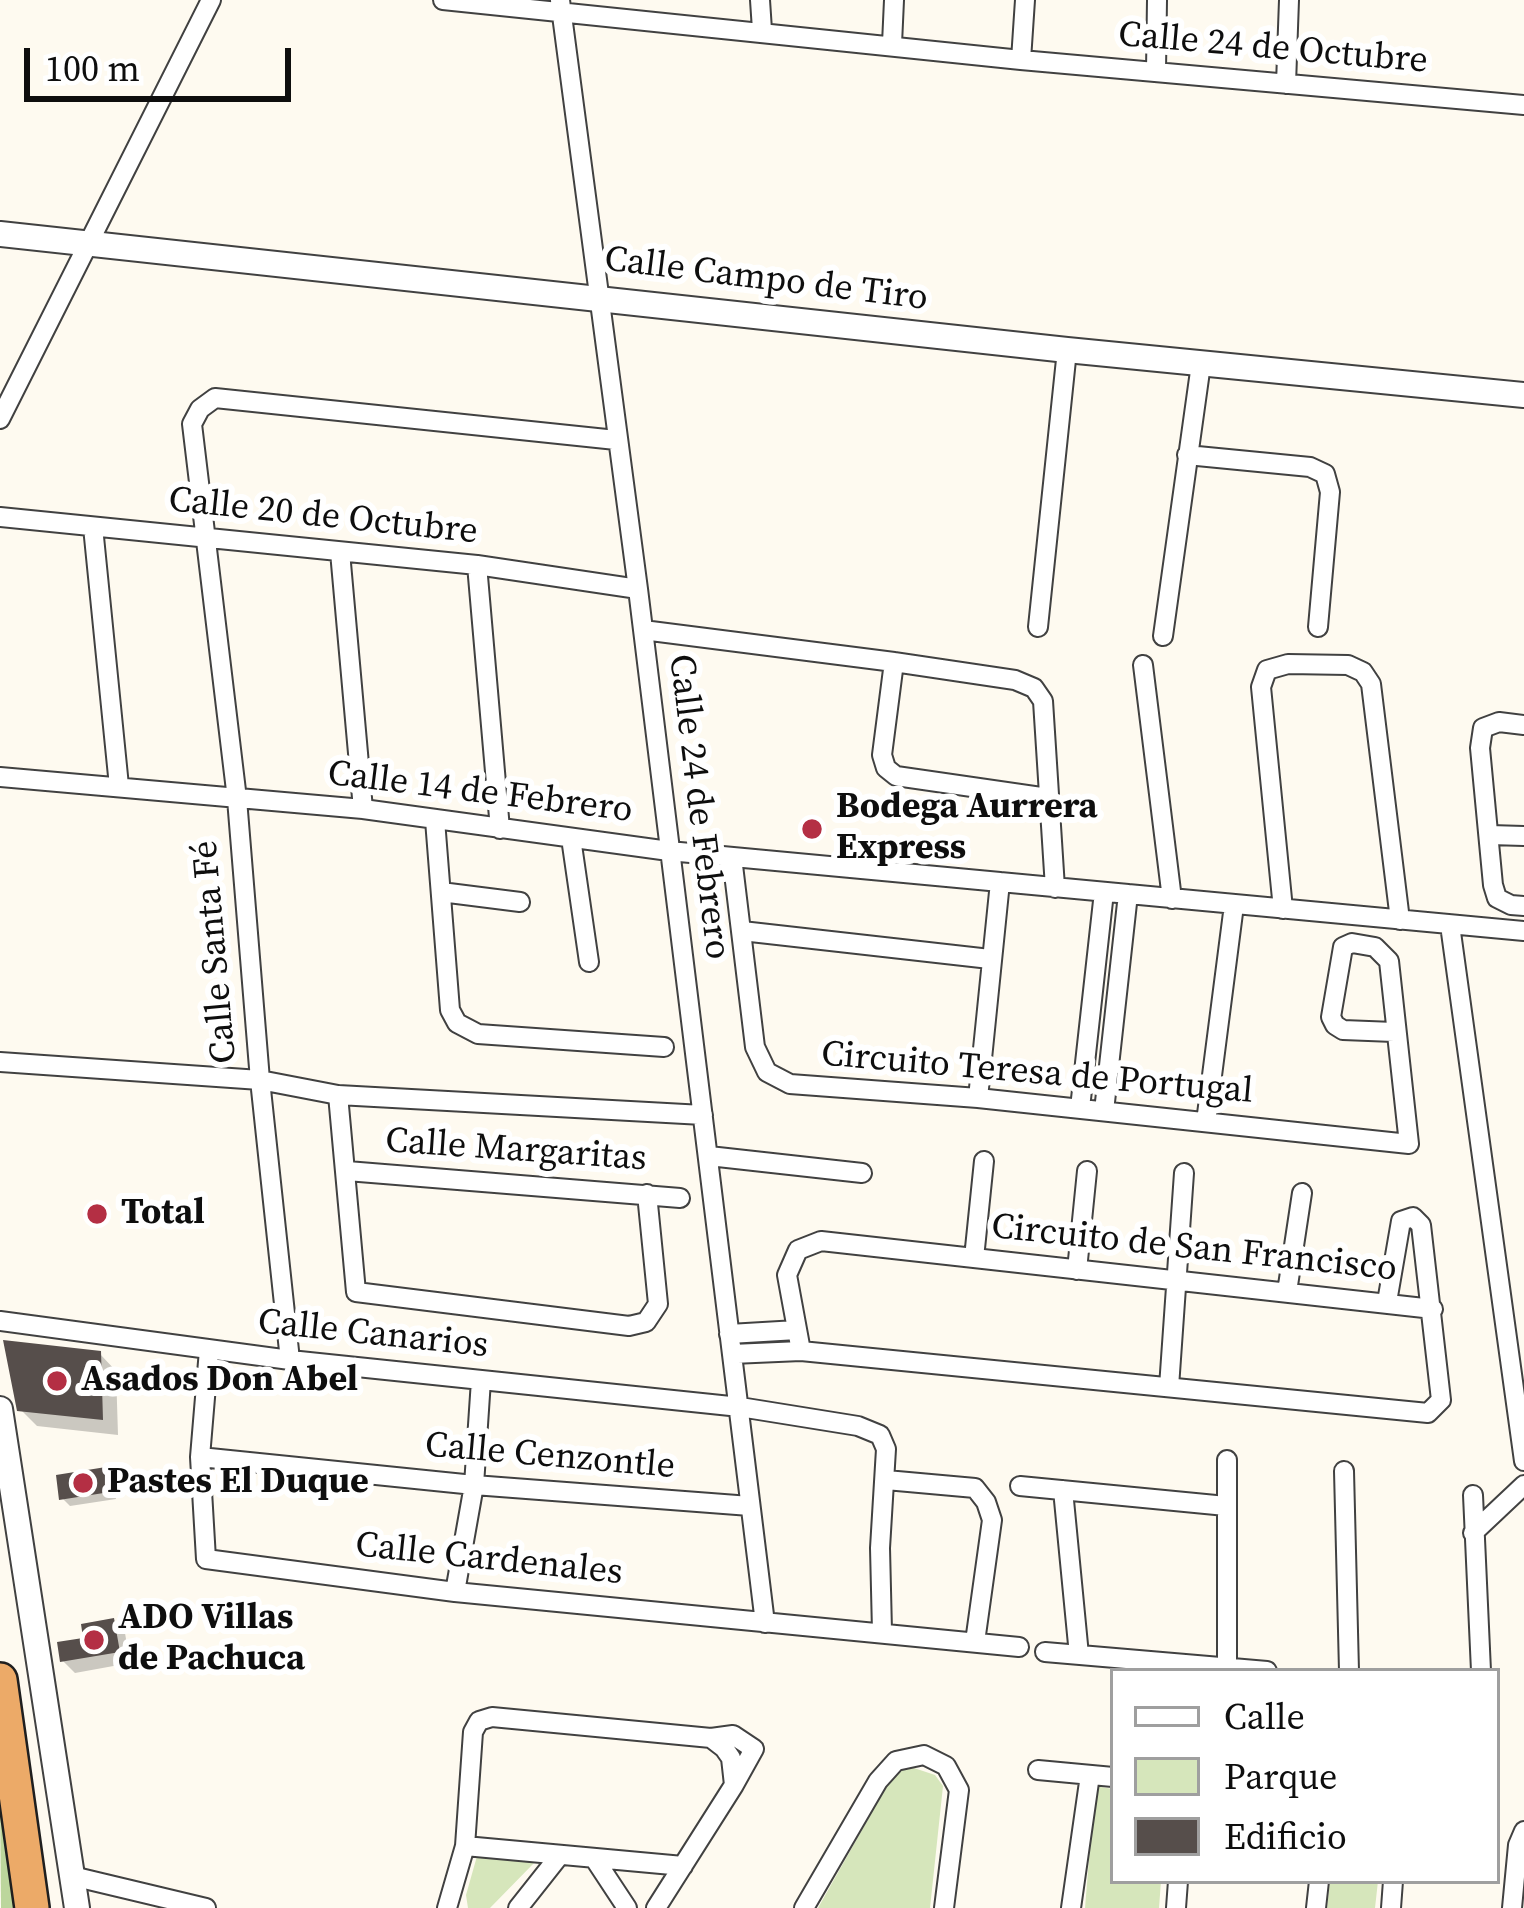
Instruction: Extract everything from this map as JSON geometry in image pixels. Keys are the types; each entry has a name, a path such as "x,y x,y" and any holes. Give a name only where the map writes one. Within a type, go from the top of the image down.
{"highway":[{"path":"0,1680 32,1908"}],"street":[{"path":"0,419 211,0"},
{"name":"Calle 24 de Octubre","path":"443,0 561,6 1021,60 1524,105"},
{"path":"760,0 762,30"},
{"path":"892,44 894,0"},
{"path":"1021,60 1025,0"},
{"path":"1156,71 1157,0"},
{"path":"1286,84 1289,0"},
{"name":"Calle 24 de Febrero","path":"561,6 765,1623"},
{"name":"Calle Campo de Tiro","path":"0,234 1524,395"},
{"path":"1038,627 1067,350"},
{"path":"1163,636 1201,364"},
{"name":"Calle Santa Fé","path":"290,1360 237,799 192,424 214,398 616,440"},
{"path":"1187,454 1310,467 1325,474 1330,492 1318,627"},
{"name":"Calle 20 de Octubre","path":"0,518 477,565 638,589"},
{"path":"93,527 119,786"},
{"path":"340,552 363,809"},
{"path":"477,565 500,829"},
{"path":"643,631 894,662 1015,680 1034,688 1043,701 1055,888"},
{"path":"894,662 882,755 886,768 896,776 1048,798"},
{"path":"1283,909 1261,687 1267,670 1288,664 1348,665 1363,671 1371,685 1400,920"},
{"path":"1143,665 1172,899"},
{"path":"1524,725 1498,722 1483,728 1480,748 1497,898 1524,906"},
{"name":"Calle 14 de Febrero","path":"0,777 363,809 669,851 1524,932"},
{"path":"436,820 450,1010 457,1023 478,1034 664,1047"},
{"path":"1490,836 1524,836"},
{"path":"571,838 589,962"},
{"name":"Circuito Teresa de Portugal","path":"732,856 755,1047 767,1072 790,1084 978,1098 1409,1144 1389,961 1375,947 1343,947 1331,1016 1336,1025 1343,1030 1394,1033"},
{"path":"978,1098 1000,882"},
{"path":"441,892 520,902"},
{"path":"1080,1108 1104,892"},
{"path":"1104,1112 1128,894"},
{"path":"1206,1122 1234,905"},
{"path":"1450,925 1524,1461"},
{"path":"742,931 990,959"},
{"path":"0,1062 260,1080 338,1095 703,1115"},
{"path":"338,1095 356,1292 629,1326 646,1322 658,1304 646,1194"},
{"path":"709,1156 862,1173"},
{"path":"974,1258 984,1161"},
{"name":"Calle Margaritas","path":"347,1171 680,1198"},
{"path":"1077,1270 1087,1171"},
{"path":"1169,1387 1184,1173"},
{"path":"1287,1292 1302,1193"},
{"path":"1387,1302 1401,1221 1413,1217 1421,1225 1433,1309"},
{"name":"Circuito de San Francisco","path":"730,1344 1427,1413 1441,1400 1433,1309 821,1240 798,1250 787,1275 801,1351"},
{"name":"Calle Canarios","path":"0,1321 554,1391 740,1407 858,1426 880,1435 886,1449 886,1480"},
{"path":"730,1344 797,1330"},
{"path":"200,1457 209,1350"},
{"path":"454,1592 474,1485 481,1380"},
{"path":"0,1409 77,1908"},
{"name":"Calle Cenzontle","path":"200,1457 750,1506"},
{"name":"Calle Cardenales","path":"200,1457 206,1559 454,1592 1018,1647"},
{"path":"1227,1460 1227,1668"},
{"path":"1344,1471 1349,1668"},
{"path":"882,1631 880,1548 886,1480 974,1488 992,1520 975,1642"},
{"path":"1473,1533 1524,1485"},
{"path":"1020,1486 1226,1506"},
{"path":"1063,1490 1079,1655"},
{"path":"1473,1495 1481,1668"},
{"path":"1045,1652 1216,1668"},
{"path":"447,1908 465,1846 472,1732 479,1721 493,1717 711,1738 731,1758 734,1785 656,1908"},
{"path":"805,1908 878,1781 896,1761 924,1755 946,1766 959,1790 944,1908"},
{"path":"1038,1770 1110,1777"},
{"path":"1071,1908 1090,1774"},
{"path":"1512,1908 1518,1845 1524,1831"},
{"path":"465,1846 683,1866"},
{"path":"518,1908 560,1855"},
{"path":"594,1858 626,1908"},
{"path":"72,1876 206,1908"}],"green space":[{"path":"911,1767 935,1775 943,1786 930,1908 818,1908 889,1782 898,1771"},
{"path":"1095,1786 1110,1788 1110,1884 1161,1884 1159,1908 1085,1908"},
{"path":"0,1799 23,1908 1,1908"},
{"path":"481,1842 540,1849 535,1862 490,1908 468,1908 466,1895"},
{"path":"1330,1884 1378,1884 1375,1908 1327,1908"}],"building":[{"name":"Asados Don Abel","path":"3,1340 101,1351 103,1420 17,1411"},
{"name":"Pastes El Duque","path":"106,1467 110,1492 59,1500 56,1475"},
{"name":"ADO Villas de Pachuca","path":"114,1618 120,1652 60,1662 57,1642 83,1638 81,1624"}],"place":[{"name":"Bodega Aurrera Express","path":"812,829"},
{"name":"Total","path":"97,1214"},
{"name":"Asados Don Abel","path":"57,1381"},
{"name":"Pastes El Duque","path":"83,1483"},
{"name":"ADO Villas de Pachuca","path":"94,1640"}]}
